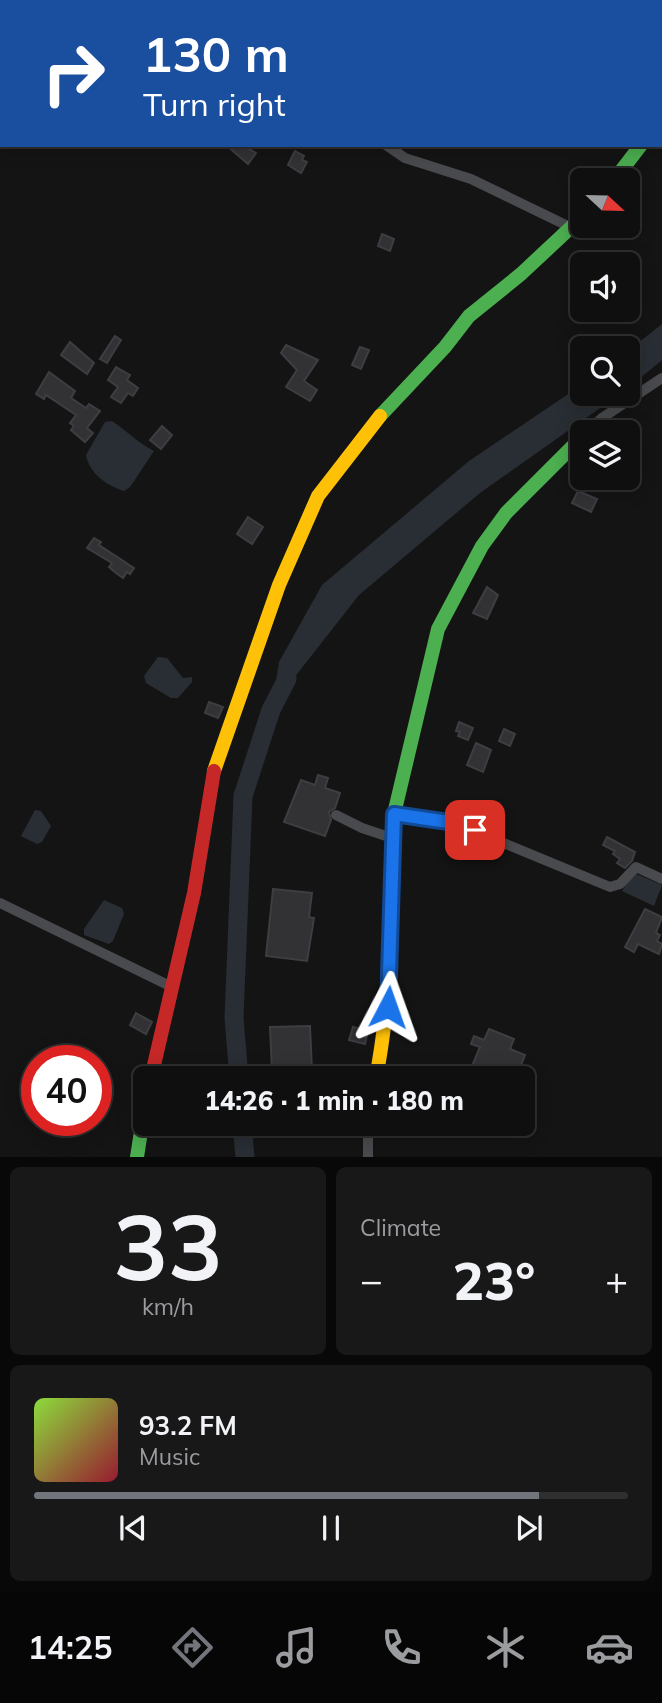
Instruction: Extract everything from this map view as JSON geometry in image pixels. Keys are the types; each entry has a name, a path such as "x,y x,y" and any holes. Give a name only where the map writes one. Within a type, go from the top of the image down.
{"street":[{"path":"389,147 404,158 471,179 570,227"},
{"path":"623,168 639,147"},
{"path":"154,1066 194,892 212,776 279,585 318,496 375,421 445,346 469,316 570,230"},
{"path":"600,420 662,378"},
{"path":"379,1066 387,1027 391,968 394,814 432,650 451,599 482,546 506,513 570,449"},
{"path":"394,814 455,823 610,887 620,884 636,867 662,879"},
{"path":"336,815 372,833 392,838"},
{"path":"0,903 172,987"},
{"path":"137,1157 140,1136"},
{"path":"368,1136 368,1157"}],"shaded area":[{"path":"662,324 662,360 640,378 640,341"},
{"path":"570,393 570,406 603,406 583,420 570,420 570,429 480,493 359,595 272,706 279,662 322,585 469,461"},
{"path":"112,421 154,451 130,487 124,491 100,478 91,468 86,455 105,422"},
{"path":"158,657 167,658 183,678 192,677 192,682 178,698 171,698 146,683 144,676"},
{"path":"35,810 41,811 51,826 42,842 37,844 21,836"},
{"path":"634,873 662,885 654,906 622,891"},
{"path":"104,900 122,908 124,914 113,941 109,944 84,935 84,929"}],"building":[{"path":"228,147 246,147 256,153 248,164"},
{"path":"295,151 304,156 302,160 307,162 301,173 288,165"},
{"path":"382,234 394,239 390,251 378,246"},
{"path":"115,336 121,340 107,363 100,359"},
{"path":"70,342 94,363 87,374 61,355"},
{"path":"286,345 318,360 304,381 317,390 310,401 286,387 297,370 281,353"},
{"path":"360,347 369,350 361,369 352,365"},
{"path":"116,367 130,375 127,380 138,388 133,396 128,393 121,403 111,397 118,387 108,380"},
{"path":"49,372 75,391 71,398 86,408 89,404 100,411 87,428 93,433 85,442 71,430 74,426 70,423 76,415 46,395 44,399 36,394"},
{"path":"162,426 172,435 161,449 150,440"},
{"path":"578,491 597,499 591,512 572,503"},
{"path":"248,517 263,527 252,544 237,534"},
{"path":"94,538 101,542 99,545 134,568 130,574 127,572 123,578 109,567 112,563 87,548"},
{"path":"487,587 498,595 487,619 473,613"},
{"path":"209,702 223,707 218,718 205,713"},
{"path":"459,722 473,728 468,740 458,736 460,732 456,731"},
{"path":"504,729 515,734 510,746 499,741"},
{"path":"476,743 491,750 483,772 467,765"},
{"path":"318,775 328,778 325,788 340,793 335,808 329,812 331,820 325,836 284,822 301,780 315,785"},
{"path":"607,837 635,852 632,861 625,868 617,863 620,859 613,854 615,851 603,845"},
{"path":"273,889 312,893 309,917 314,918 307,961 266,956"},
{"path":"645,909 662,917 656,933 660,935 657,941 662,944 659,954 638,944 634,952 625,947"},
{"path":"136,1013 152,1022 146,1034 130,1025"},
{"path":"310,1026 312,1066 272,1066 270,1027"},
{"path":"353,1027 368,1031 365,1044 349,1040"},
{"path":"489,1029 514,1039 510,1049 525,1055 521,1066 472,1066 480,1047 471,1044 474,1036 484,1040"}],"waterway":[{"path":"238,1066 234,1018 243,796 271,710 287,679"},
{"path":"243,1136 245,1157"}],"traffic: fast":[{"path":"623,168 639,147"},
{"path":"380,416 445,347 469,316 521,274 570,228"},
{"path":"393,858 394,814 438,629 482,546 506,513 570,449"},
{"path":"137,1157 140,1136"}],"traffic: slow":[{"path":"214,771 279,585 318,496 380,416"},
{"path":"378,1066 391,941 393,858"}],"traffic: jam":[{"path":"154,1066 194,893 214,771"}],"route":[{"path":"388,1007 392,947 394,814 455,823 475,830"}]}
